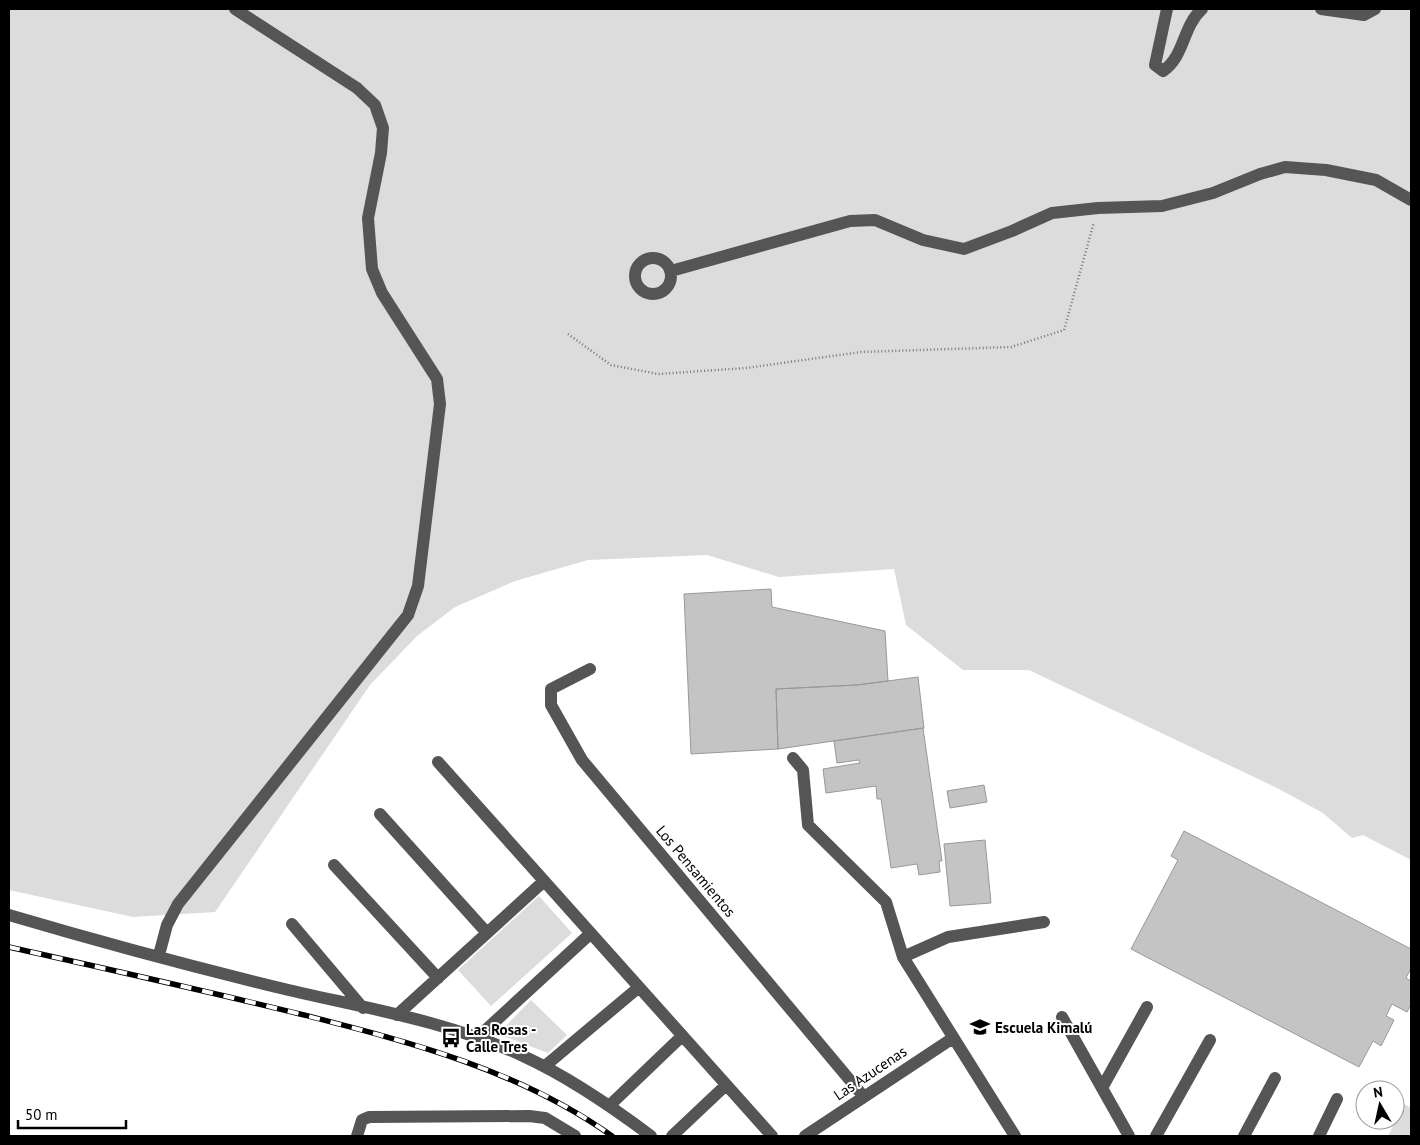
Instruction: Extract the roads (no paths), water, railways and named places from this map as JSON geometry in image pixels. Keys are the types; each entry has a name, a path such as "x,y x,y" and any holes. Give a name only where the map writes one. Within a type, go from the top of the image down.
{"street":[{"path":"159,955 167,925 178,904 408,615 418,586 440,404 437,379 382,293 372,269 368,218 382,153 383,128 375,105 357,88 234,9"},
{"path":"1167,9 1155,65 1163,71 1174,64 1193,17 1202,9"},
{"path":"1321,9 1364,14 1375,9"},
{"path":"671,271 850,221 875,220 922,240 964,249 1012,232 1052,213 1098,208 1162,206 1213,193 1260,174 1285,167 1326,170 1376,180 1411,200"},
{"name":"Los Pensamientos","path":"590,669 551,689 551,705 582,760 864,1097"},
{"path":"793,758 803,770 808,825 886,902 903,957 1015,1136"},
{"path":"438,762 681,1037 772,1136"},
{"path":"380,814 487,933"},
{"path":"334,865 438,978"},
{"path":"397,1015 543,882"},
{"path":"9,915 97,941 397,1015 477,1038 545,1066 609,1106 652,1136"},
{"path":"903,957 948,937 1044,922"},
{"path":"292,924 363,1008"},
{"path":"477,1038 590,934"},
{"path":"545,1066 638,988"},
{"path":"1102,1088 1147,1007"},
{"path":"1062,1017 1129,1136"},
{"path":"609,1106 681,1037"},
{"name":"Las Azucenas","path":"805,1136 953,1038"},
{"path":"1156,1136 1210,1040"},
{"path":"1244,1136 1275,1078"},
{"path":"672,1136 725,1086"},
{"path":"1319,1136 1337,1099"},
{"path":"357,1136 362,1120 369,1117 529,1116 545,1118 575,1136"}],"railway":[{"path":"9,947 304,1015 425,1048 464,1061 540,1093 577,1113 612,1136"}],"place":[{"name":"Escuela Kimalú","path":"980,1027"},
{"name":"Las Rosas - Calle Tres","path":"451,1038"}]}
